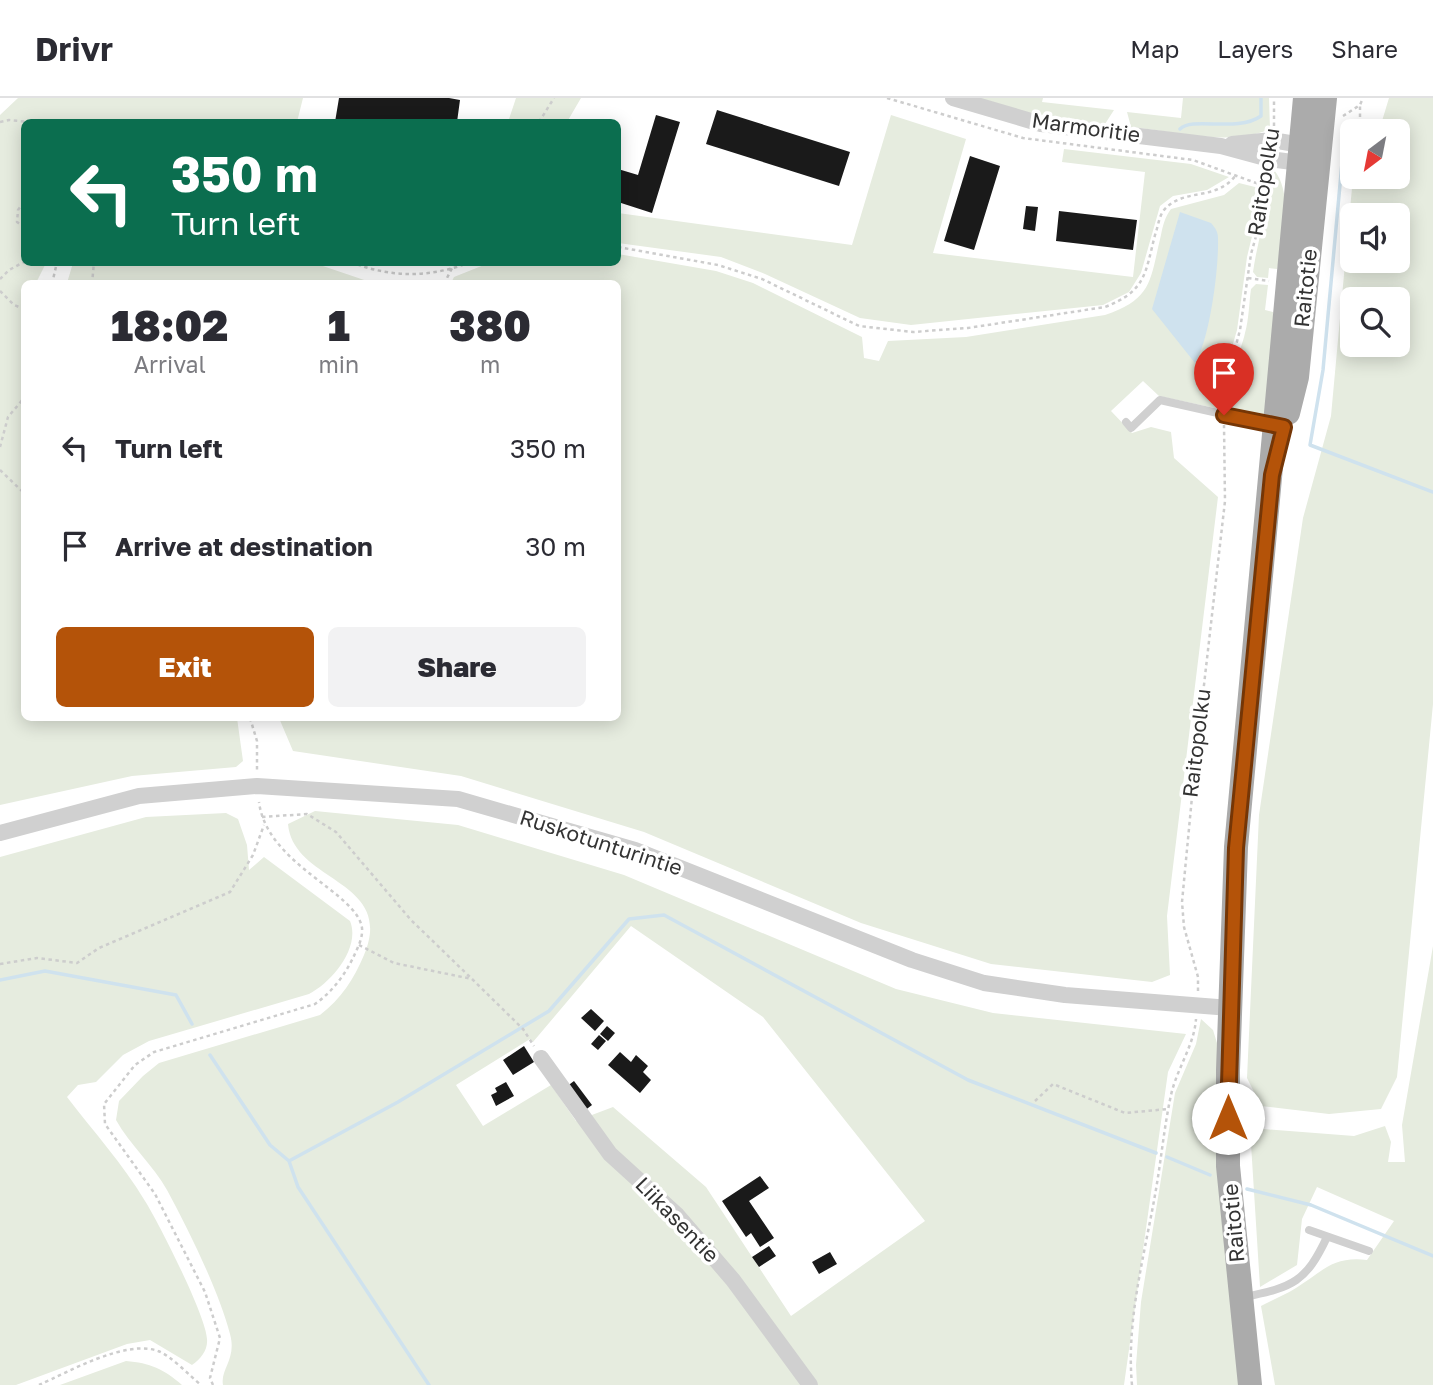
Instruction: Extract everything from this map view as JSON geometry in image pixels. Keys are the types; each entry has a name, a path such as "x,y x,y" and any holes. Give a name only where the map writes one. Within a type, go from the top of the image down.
{"main road":[{"name":"Raitotie","path":"1250,1385 1228,1166 1236,848 1272,475 1280,426 1297,377 1309,155 1305,98"},
{"name":"Raitotie","path":"1309,155 1325,98"}],"street":[{"name":"Marmoritie","path":"953,98 1041,124 1221,146 1269,159 1309,155"},
{"name":"Marmoritie","path":"1221,146 1272,140 1309,155"},
{"name":"Ruskotunturintie","path":"0,833 139,796 257,786 458,799 635,849 912,960 984,983 1065,995 1230,1008"},
{"name":"Liikasentie","path":"541,1058 611,1154 677,1215 733,1280 810,1385"}],"lane":[{"path":"1126,422 1131,428 1160,400 1280,426"},
{"path":"1309,1230 1369,1251"},
{"path":"1240,1298 1278,1290 1295,1283 1315,1263 1327,1237"}],"path":[{"path":"541,119 554,98"},
{"name":"Raitopolku","path":"1272,140 1274,98"},
{"path":"1360,105 1360,119"},
{"path":"0,122 21,121"},
{"name":"Raitopolku","path":"1132,1385 1130,1365 1136,1300 1168,1110 1175,1082 1195,1031 1198,977 1184,927 1182,902 1225,501 1225,387 1240,330 1251,254 1264,208 1269,159"},
{"path":"621,248 718,265 762,279 859,326 913,332 968,328 1105,307 1126,299 1145,274 1161,213 1172,201 1212,193 1228,186 1236,175"},
{"path":"21,206 17,222 21,225"},
{"path":"0,279 21,264"},
{"path":"370,266 419,276 460,266"},
{"path":"446,280 453,266"},
{"path":"1248,278 1273,281"},
{"path":"0,291 14,305 21,308"},
{"path":"0,447 8,417 21,402"},
{"path":"0,470 21,490"},
{"path":"213,1385 210,1378 220,1338 205,1292 155,1194 105,1125 104,1104 135,1065 154,1052 315,1004 337,983 359,945 362,925 357,916 300,867 273,839 264,825 257,786 257,741 251,721"},
{"path":"261,817 307,814 336,832 411,920 519,1024 541,1058"},
{"path":"0,964 37,958 77,963 99,948 230,892 253,855 264,825"},
{"path":"359,945 394,963 472,979"},
{"path":"1035,1101 1053,1084 1125,1112 1168,1110"},
{"path":"38,1385 115,1352 138,1349 159,1351 201,1385"}],"shaded area":[{"path":"18,98 303,98 298,119 21,119 21,266 44,266 38,280 21,280 21,721 237,721 243,761 236,767 132,776 0,805 0,115"},
{"path":"516,98 581,98 569,119 509,119"},
{"path":"977,98 1043,98 1042,102 1114,110 1105,124 1028,113"},
{"path":"1183,98 1269,98 1270,129 1237,137 1219,137 1131,127 1127,112 1181,118"},
{"path":"1389,98 1433,98 1433,704 1397,1077 1381,1109 1329,1114 1261,1106 1247,1078 1259,815 1303,518 1331,416 1340,318 1340,357 1410,357 1410,287 1343,287 1344,273 1410,273 1410,203 1351,203 1352,189 1410,189 1410,119 1383,119"},
{"path":"891,115 966,139 933,253 1133,277 1145,172 1062,162 1064,149 1191,164 1229,177 1207,190 1173,196 1160,206 1141,273 1129,292 1103,305 911,325 860,318 765,274 721,257 621,243 621,213 852,245"},
{"path":"1274,170 1280,179 1285,204 1282,245 1277,269 1269,268 1268,278 1257,277 1253,272"},
{"path":"1239,183 1259,188 1262,195 1247,257 1237,330 1221,385 1219,409 1159,396 1143,381 1111,411 1132,433 1151,427 1171,432 1174,458 1218,497 1167,916 1170,975 1152,982 991,964 861,923 644,832 461,776 293,751 280,721 621,721 621,280 452,280 454,277 482,266 621,266 621,255 716,271 753,283 862,337 864,358 879,361 888,341 966,337 1105,315 1121,309 1141,295 1147,286 1163,224 1171,209 1224,195"},
{"path":"72,266 323,266 364,280 68,280"},
{"path":"1256,284 1268,285 1265,310 1273,312 1274,332 1266,414 1259,418 1229,413 1227,404 1229,383 1246,328 1251,289"},
{"path":"315,811 458,825 624,875 896,989 993,1013 1186,1034 1168,1072 1124,1385 223,1385 232,1343 211,1280 167,1190 116,1120 119,1101 159,1063 320,1015 341,995 351,980 364,955 370,930 366,911 355,896 340,883 306,859 294,843 288,824","holes":["631,926 763,1017 925,1221 791,1316 706,1187 613,1107 576,1121 551,1085 483,1126 456,1085 530,1039 533,1042"]},
{"path":"226,813 238,819 247,845 249,870 264,857 350,921 351,942 342,964 326,982 309,994 149,1041 123,1055 96,1082 78,1085 67,1097 108,1148 152,1212 199,1311 207,1339 205,1350 192,1365 150,1340 127,1344 16,1385 0,1385 0,857 146,817"},
{"path":"1433,946 1433,1385 1275,1385 1261,1306 1292,1291 1337,1263 1355,1259 1367,1260 1394,1221 1317,1187 1302,1219 1297,1265 1260,1287 1250,1128 1354,1136 1385,1126 1391,1142 1388,1162 1405,1162 1402,1125"},
{"path":"1201,1019 1213,1030 1217,1043 1241,1385 1137,1385 1141,1302 1175,1093 1196,1044"},
{"path":"126,1361 156,1368 182,1385 60,1385"}],"water":[{"path":"1180,212 1211,223 1218,236 1212,302 1205,337 1195,363 1152,309"}],"building":[{"path":"339,98 460,100 457,119 336,119"},
{"path":"717,110 850,152 839,186 706,144"},
{"path":"656,115 680,122 652,213 621,203 621,170 638,175"},
{"path":"970,156 1000,166 974,250 944,241"},
{"path":"1026,206 1038,207 1035,231 1023,229"},
{"path":"1059,211 1137,220 1133,250 1056,241"},
{"path":"591,1009 604,1021 595,1031 581,1018"},
{"path":"607,1026 615,1033 608,1041 600,1034"},
{"path":"599,1035 606,1041 598,1050 591,1044"},
{"path":"524,1046 534,1062 513,1075 503,1060"},
{"path":"620,1052 631,1062 636,1055 648,1066 643,1072 651,1080 640,1093 608,1065"},
{"path":"574,1081 592,1105 584,1111 566,1087"},
{"path":"506,1082 514,1096 496,1106 491,1095 497,1092 495,1088"},
{"path":"760,1176 769,1188 749,1201 774,1238 760,1247 751,1233 746,1237 722,1201"},
{"path":"769,1246 776,1256 759,1267 752,1257"},
{"path":"830,1252 837,1264 819,1274 812,1262"}],"waterway":[{"path":"1180,129 1186,125 1251,121 1261,116 1261,98"},
{"path":"1340,185 1323,370 1310,445 1433,492"},
{"path":"210,1055 270,1145 289,1161 398,1102 549,1011 629,919 664,915 968,1080 1156,1153"},
{"path":"0,980 45,971 176,995 192,1024"},
{"path":"1167,1157 1210,1175"},
{"path":"289,1161 298,1187 429,1385"},
{"path":"1247,1189 1311,1205 1433,1256"}],"route":[{"path":"1224,415 1284,427 1272,475 1236,848 1228,1118"}]}
